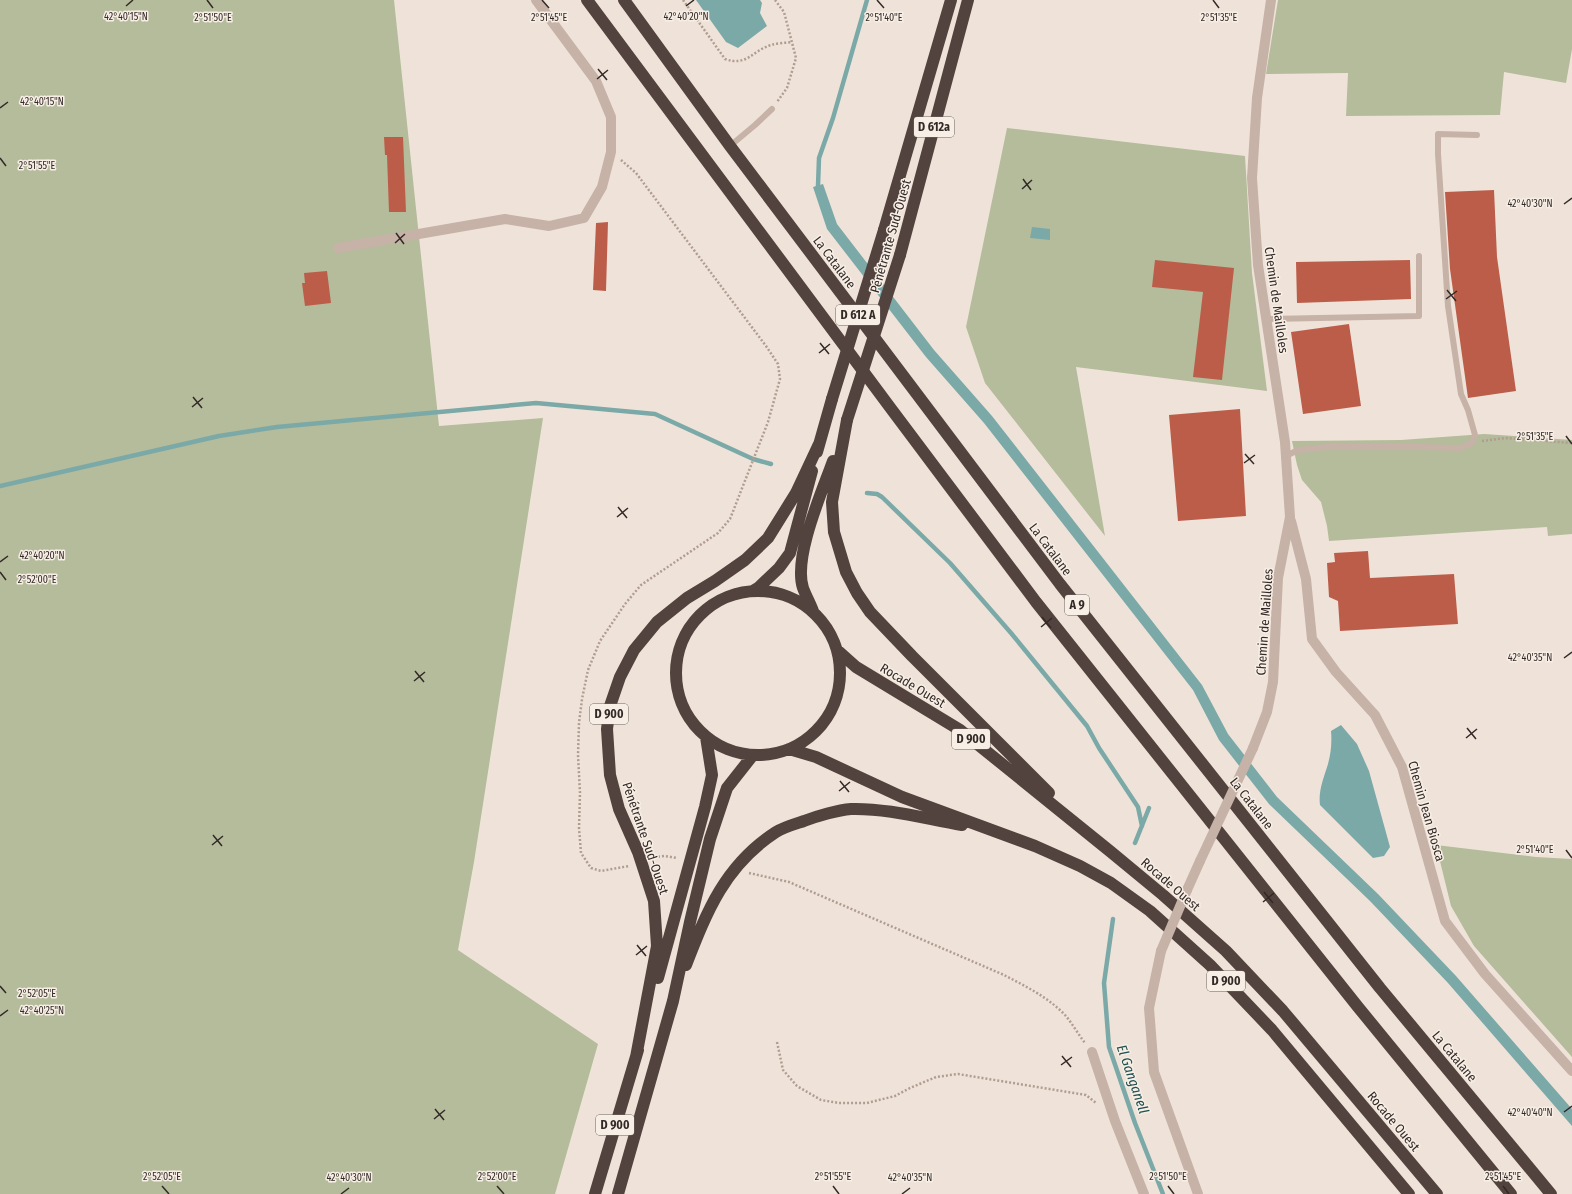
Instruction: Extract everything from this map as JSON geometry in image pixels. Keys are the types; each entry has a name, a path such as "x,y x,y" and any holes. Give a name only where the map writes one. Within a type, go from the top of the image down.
{"highway":[{"name":"A 9","path":"588,0 887,404 1036,602 1353,1001 1511,1194"},
{"name":"La Catalane","path":"624,0 730,146 1060,584 1380,988 1551,1194"},
{"name":"Pénétrante Sud-Ouest","path":"753,591 779,568 790,553 832,399 884,230 951,0"},
{"name":"Pénétrante Sud-Ouest","path":"815,613 803,587 801,566 804,545 847,420 900,255 968,0"},
{"path":"847,420 832,502 834,532 846,572 857,594 870,612 912,656 1097,840"},
{"name":"Pénétrante Sud-Ouest","path":"636,1057 657,946 654,901 638,852 619,809 610,775 607,729 610,706 620,677 634,650 657,622 687,598 715,581 744,560 768,538 796,493 819,444"},
{"name":"Rocade Ouest","path":"753,591 770,592 786,596 801,603 815,613 832,637 837,650 840,665 840,680 837,695 832,709 824,722 814,733 802,742 788,749 771,754 753,755 736,752 720,746 706,737 693,724 684,709 678,692 676,675 677,663 683,640 692,624 704,611 714,604 735,594 753,591"},
{"name":"Rocade Ouest","path":"837,650 856,668 960,730 1097,840 1163,895 1226,951 1283,1012 1437,1194"},
{"name":"Pénétrante Sud-Ouest","path":"595,1194 636,1057 706,807 712,775 706,737"},
{"name":"D 900","path":"788,749 816,757 902,797 1035,846 1080,866 1111,883 1150,911 1210,965 1272,1030 1409,1194"},
{"path":"618,1194 673,1001 710,839 727,788 753,755"},
{"path":"673,1001 702,924 719,890 746,855 777,831 813,818 850,809 887,811 993,830"}],"street":[{"path":"338,248 505,219 549,226 584,218 602,187 611,152 611,117 596,81 536,0"},
{"name":"Chemin de Mailloles","path":"1198,1194 1179,1137 1154,1072 1149,1008 1161,951 1200,861 1253,748 1267,712 1273,682 1278,578 1290,517 1286,456 1258,265 1252,178 1257,98 1271,0"},
{"name":"Chemin Jean Biosca","path":"1290,517 1306,579 1312,639 1336,672 1375,715 1402,767 1445,921 1485,974 1572,1071"},
{"path":"1092,1052 1115,1122 1144,1194"}],"lane":[{"path":"730,146 772,109"},
{"path":"1286,456 1298,450 1326,447 1460,448 1472,443 1475,435 1468,410 1461,394 1448,306 1438,134 1477,134"},
{"path":"1266,319 1419,316 1419,256"}],"path":[{"path":"682,0 725,59 732,62 743,61 770,45 792,42"},
{"path":"772,109 787,88 796,58 784,12 775,0"},
{"path":"611,152 636,173 766,346 778,364 780,379 768,422 730,519 718,533 641,585 625,604 600,641 588,670 579,724 579,828 581,853 591,868 601,871 629,866"},
{"path":"1472,443 1505,438 1572,443"},
{"path":"654,857 665,856 677,858"},
{"path":"748,873 789,882 1004,975 1032,989 1065,1015 1092,1052"},
{"path":"777,1042 782,1070 797,1086 821,1100 839,1103 867,1103 895,1096 936,1077 958,1074 1086,1096 1100,1106 1115,1122"}],"green space":[{"path":"0,0 394,0 439,426 543,418 474,862 458,950 598,1044 555,1194 0,1194"},
{"path":"1278,0 1572,0 1572,49 1566,83 1504,72 1500,115 1346,116 1348,73 1266,74"},
{"path":"1007,128 1245,156 1252,273 1267,391 1076,367 1105,536 985,383 966,327"},
{"path":"1484,434 1572,440 1572,534 1548,536 1547,527 1329,541 1321,502 1302,480 1292,441 1401,440"},
{"path":"1436,845 1536,857 1572,859 1572,1057 1474,946 1451,906"}],"water":[{"path":"696,0 760,0 762,3 760,13 767,26 738,48 726,42"},
{"path":"823,184 837,224 934,350 992,416 1202,685 1228,734 1277,797 1378,894 1456,976 1572,1109 1572,1126 1448,983 1370,901 1269,804 1219,740 1193,690 984,423 926,357 827,229 813,187"},
{"path":"1032,227 1050,229 1050,240 1030,238"},
{"path":"1341,725 1357,744 1369,771 1390,847 1384,856 1373,858 1320,805 1323,779 1331,752 1331,731"}],"building":[{"path":"384,137 403,137 406,212 389,212 387,155 385,155"},
{"path":"1494,190 1497,257 1516,391 1468,398 1450,269 1445,192"},
{"path":"608,222 606,291 593,290 596,223"},
{"path":"1155,260 1234,268 1222,380 1193,377 1203,292 1152,287"},
{"path":"1410,260 1411,299 1297,303 1296,262"},
{"path":"327,271 331,303 305,306 302,283 305,283 304,273"},
{"path":"1349,324 1361,406 1303,414 1291,332"},
{"path":"1240,409 1246,516 1178,521 1169,415"},
{"path":"1368,551 1370,578 1454,574 1458,624 1340,631 1338,601 1329,597 1327,563 1335,562 1334,553"}],"waterway":[{"path":"819,191 819,158 833,118 867,0"},
{"path":"0,486 219,436 277,427 536,403 655,414 753,459 771,464"},
{"path":"867,493 877,494 882,497 950,563 1011,633 1087,726 1099,748 1138,807 1142,826"},
{"name":"El Ganganell","path":"1135,843 1149,808"},
{"name":"El Ganganell","path":"1113,919 1104,983 1109,1047 1135,1123 1163,1194"}]}
